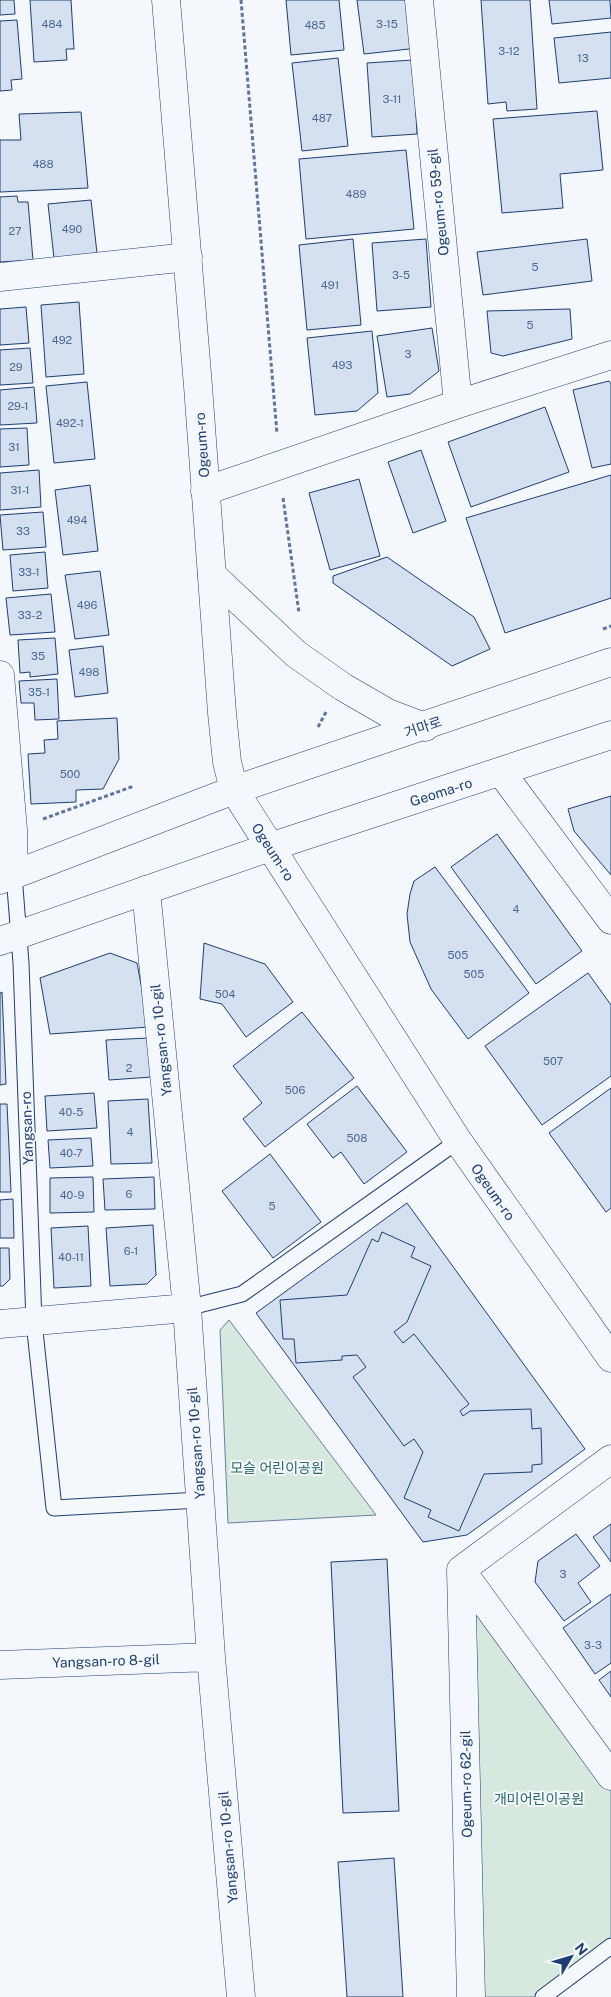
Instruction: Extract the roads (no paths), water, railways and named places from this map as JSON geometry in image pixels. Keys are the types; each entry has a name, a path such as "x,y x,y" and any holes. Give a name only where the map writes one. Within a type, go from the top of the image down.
{"street":[{"name":"Ogeum-ro","path":"166,0 188,257 223,723 227,762 234,790 458,1141 611,1358"},
{"name":"Ogeum-ro 59-gil","path":"419,0 458,404"},
{"path":"0,277 188,257"},
{"path":"205,491 458,404 611,355"},
{"path":"212,575 296,654 343,687 388,713 425,726"},
{"name":"거마로","path":"234,790 611,662"},
{"path":"0,675 13,830 7,877 234,790"},
{"name":"Geoma-ro","path":"270,847 611,735"},
{"path":"500,772 611,920"},
{"path":"9,938 270,847"},
{"name":"Yangsan-ro 10-gil","path":"146,890 188,1308 211,1657 241,1997"},
{"path":"0,1324 188,1308"},
{"path":"611,1459 461,1570 611,1776"},
{"name":"Ogeum-ro 62-gil","path":"461,1570 471,1997"},
{"name":"Yangsan-ro 8-gil","path":"0,1665 211,1657"}],"lane":[{"name":"Yangsan-ro","path":"7,877 9,938 34,1322 54,1508 200,1500"},
{"path":"188,1308 242,1294 458,1141"},
{"path":"543,1997 611,1946"}],"park label":[{"name":"모슬 어린이공원","path":"277,1468"},
{"name":"개미어린이공원","path":"539,1799"}]}
